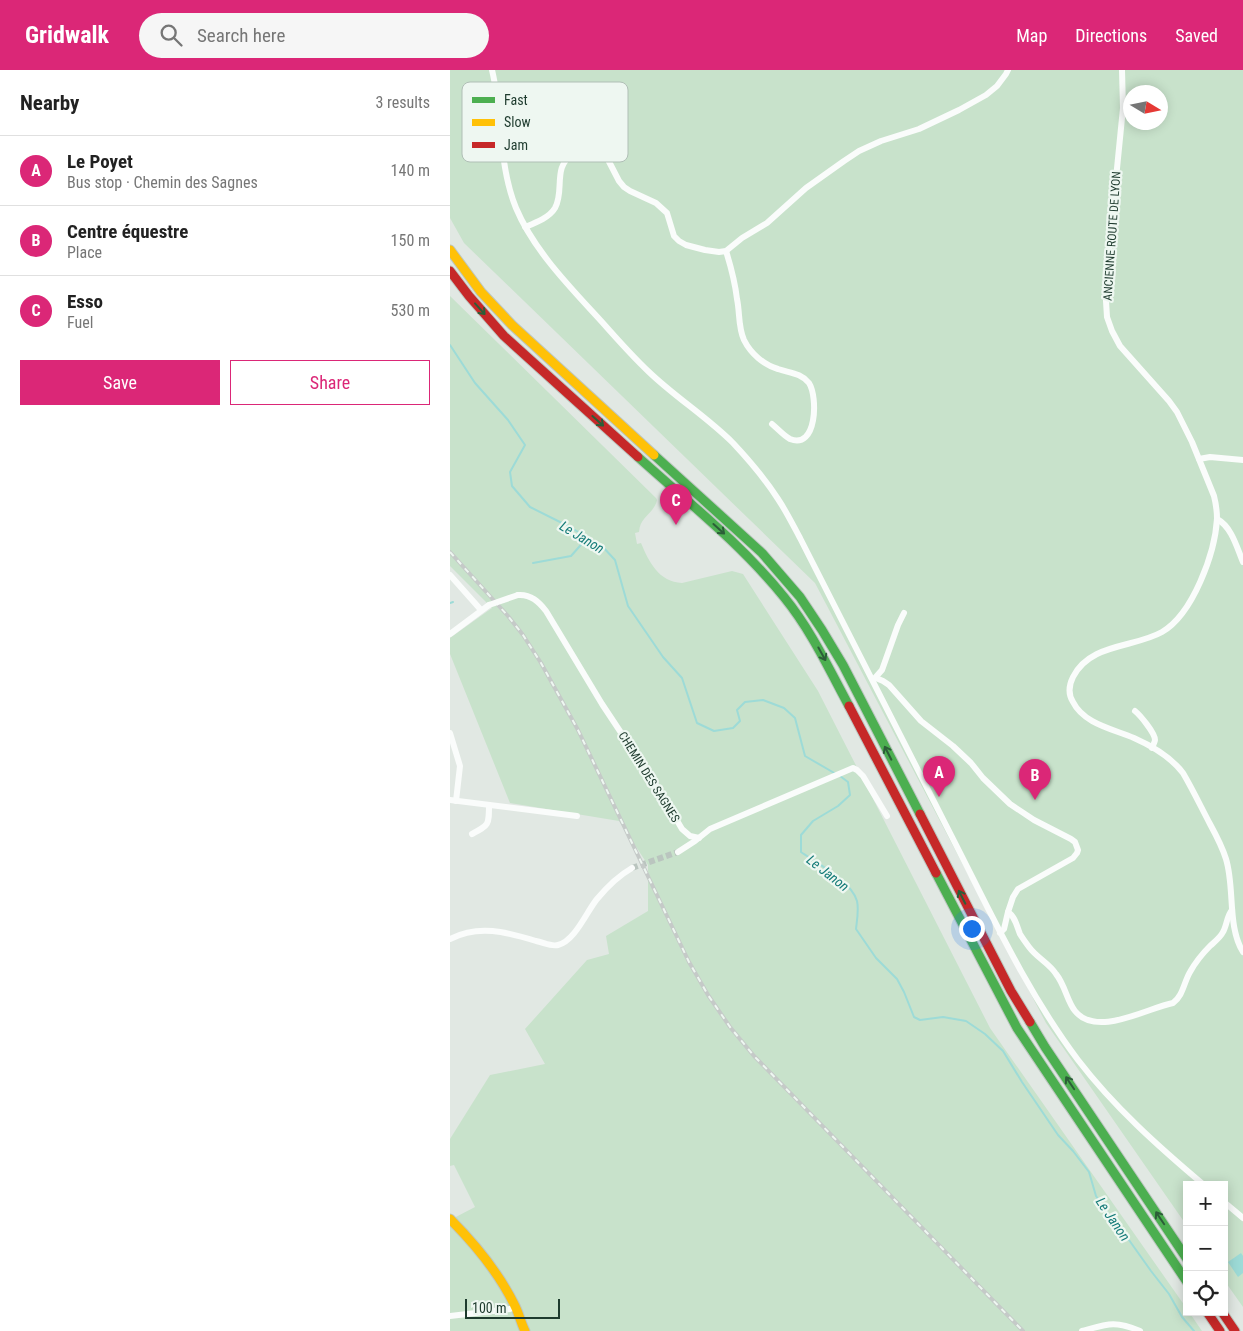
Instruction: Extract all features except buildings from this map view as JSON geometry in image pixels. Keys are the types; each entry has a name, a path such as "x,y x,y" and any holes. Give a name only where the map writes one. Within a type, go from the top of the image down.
{"main road":[{"path":"450,250 481,292 512,325 762,553 810,611 853,683 1011,991 1050,1054 1183,1253"},
{"path":"450,271 504,336 734,543 769,580 813,638 1017,1028 1183,1276"},
{"path":"450,1219 494,1269 516,1307 524,1331"},
{"path":"1210,1316 1220,1331"},
{"path":"1225,1316 1234,1331"}],"street":[{"path":"609,162 619,181 624,186 630,191 656,203 667,213 674,236 679,241 686,245 719,252 726,250 767,223 806,188 844,161 881,141 919,129 986,96 997,86 1008,70"},
{"name":"ANCIENNE ROUTE DE LYON","path":"1122,70 1123,108 1107,269 1107,317 1120,346 1169,400 1184,423 1214,496 1217,519"},
{"path":"505,162 516,207 525,227 555,269 636,359 667,388 706,418 732,442 778,498 874,679 1000,933 1040,1004 1078,1060 1114,1102 1135,1124 1199,1181"},
{"path":"525,227 545,217 555,207 560,172 564,162"},
{"path":"726,250 736,290 741,332 745,342 752,352 768,365 800,375 810,386 814,400 814,414 808,434 804,438 790,439 772,424"},
{"path":"1199,459 1210,457 1243,460"},
{"path":"1243,562 1232,535 1224,524 1217,519 1212,547 1205,568 1191,601 1178,620 1163,632 1091,657 1082,664 1070,682 1073,702 1077,709 1087,718 1152,748 1170,759 1183,773 1226,858 1236,936 1243,952"},
{"path":"450,574 482,610"},
{"name":"CHEMIN DES SAGNES","path":"450,634 489,604 518,595 526,595 541,604 682,829 690,836 699,838"},
{"path":"874,679 879,675 885,664 904,613"},
{"path":"874,679 883,681 888,685 922,721 971,763 1010,804 1034,820 1071,839 1077,846 1078,850 1073,858 1018,889 1010,904 1004,930 1000,933"},
{"path":"1135,711 1154,736 1152,748"},
{"path":"450,733 460,766 453,800 576,816"},
{"path":"678,852 710,829 853,768 860,772 887,816"},
{"path":"472,834 488,823 489,805"},
{"path":"450,939 468,932 490,930 529,938 553,946 559,945 573,934 605,890 624,872 632,868"},
{"path":"1008,912 1011,914 1020,935 1031,950 1058,976 1075,1011 1080,1016 1089,1020 1108,1023 1173,1003 1180,996 1195,964 1220,936 1230,912 1233,910"},
{"path":"1228,1205 1243,1218"},
{"path":"450,1316 516,1307"},
{"path":"1082,1331 1114,1323 1140,1331"}],"green space":[{"path":"450,70 1243,70 1243,1307 1228,1286 1228,1181 1183,1181 1183,1220 1046,1023 815,583 464,243 450,218"},
{"path":"450,296 656,498 653,509 642,522 639,532 635,533 637,544 641,543 651,564 661,575 674,582 682,583 732,571 743,574 818,691 990,1028 1183,1303 1183,1316 1192,1316 1202,1331 450,1331 450,1220 475,1207 454,1165 450,1166 450,1139 490,1075 545,1064 525,1029 587,960 609,954 606,936 648,911 648,865 619,821 510,803 450,654 450,638 492,608 450,566"}],"water":[{"path":"1241,1253 1243,1256 1243,1273 1238,1277 1228,1262"}],"waterway":[{"name":"Le Janon","path":"450,345 475,383 508,420 525,445 510,472 512,486 530,507 602,546 615,560 628,606 663,657 682,678 697,723 714,731 733,728 740,721 737,710 745,702 763,700 784,708 795,718 805,756 836,774"},
{"path":"533,563 571,556 587,538"},
{"name":"Le Janon","path":"840,776 848,782 850,795 838,806 813,821 801,835 801,852 841,880 854,894 858,908 856,929 876,958 897,979 914,1017 920,1020 943,1017 966,1021 985,1034 1003,1051 1058,1135 1089,1172 1096,1196 1169,1294 1182,1317 1194,1331"}],"tunnel":[{"path":"632,868 678,852"}],"railway":[{"path":"450,552 508,616 541,663 578,730 689,962 708,995 730,1027 754,1056 1023,1331"}],"traffic: fast":[{"path":"654,455 762,553 800,597 843,665 920,814"},
{"path":"638,457 733,542 768,578 794,610 811,636 849,706"},
{"path":"936,873 1017,1028 1183,1276"},
{"path":"1030,1022 1183,1253"}],"traffic: slow":[{"path":"450,250 481,292 512,325 654,455"},
{"path":"450,1219 478,1249 494,1271 509,1294 525,1331"}],"traffic: jam":[{"path":"450,271 504,336 638,457"},
{"path":"849,706 936,873"},
{"path":"920,814 1011,991 1030,1022"},
{"path":"1210,1316 1220,1331"},
{"path":"1225,1316 1235,1331"}],"place":[{"name":"Esso","path":"676,525"},
{"name":"Le Poyet","path":"939,797"},
{"name":"Centre équestre","path":"1035,800"}]}
